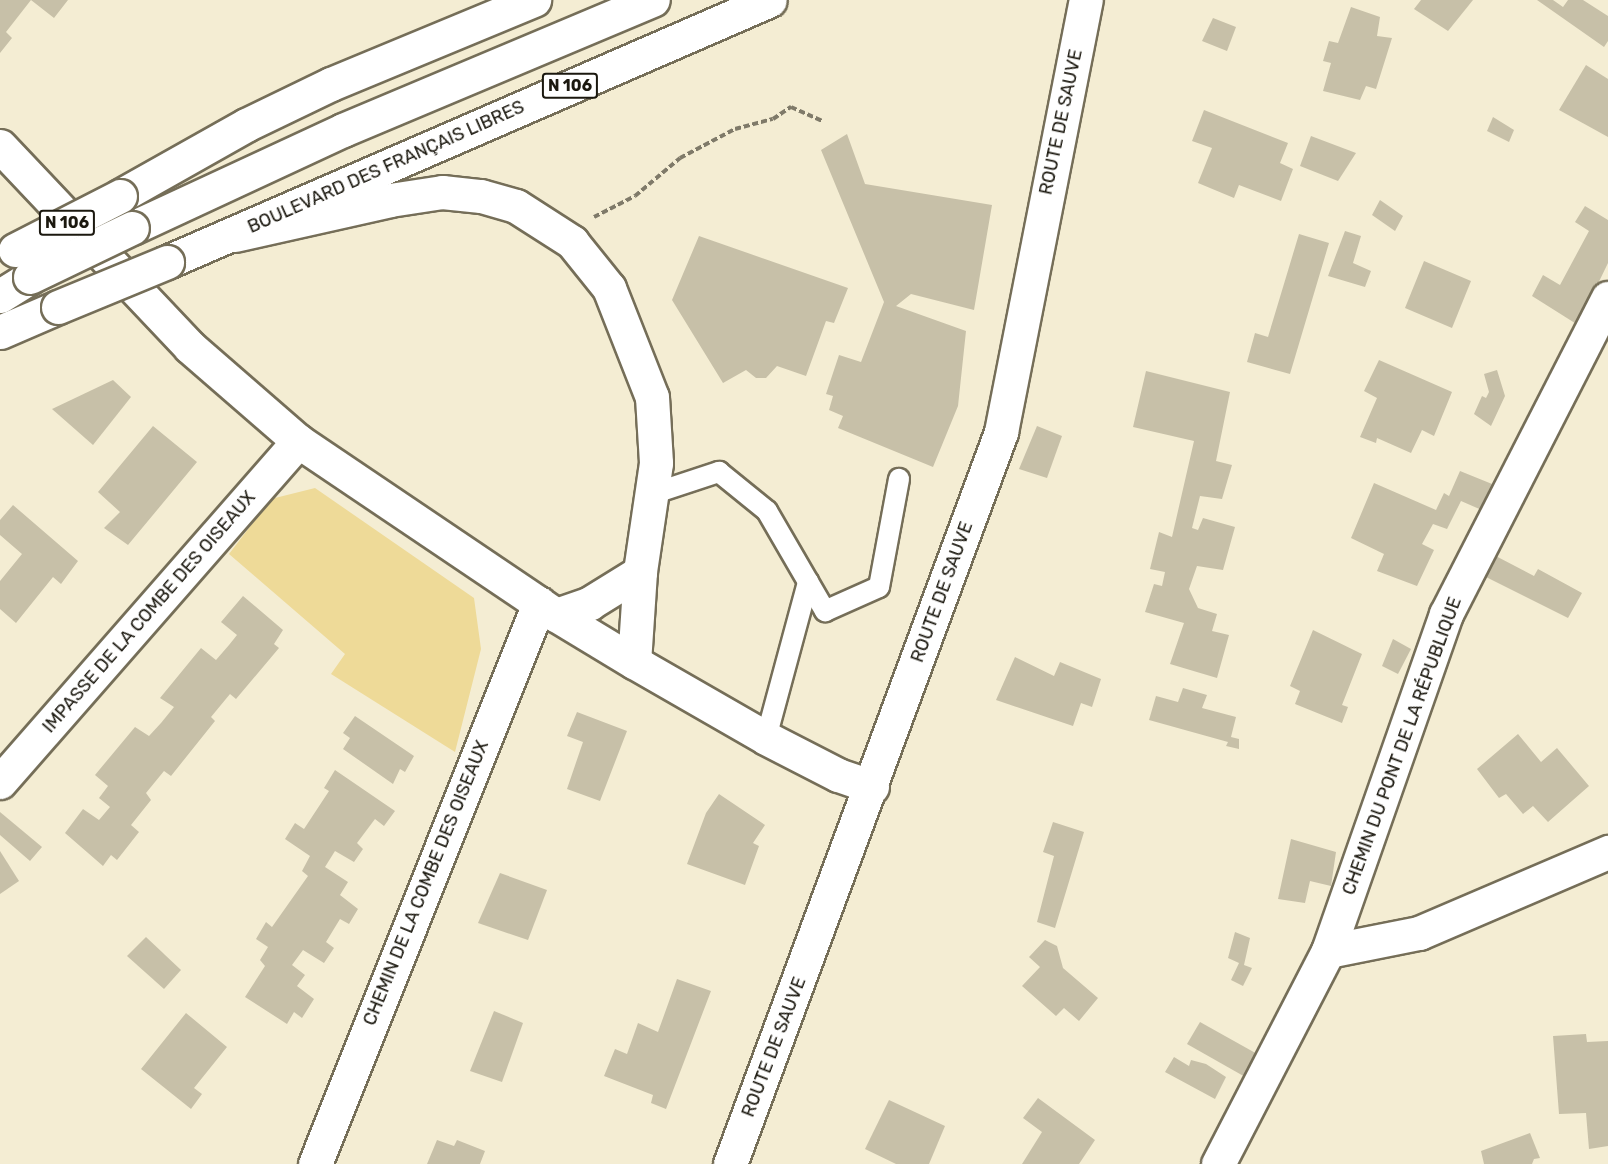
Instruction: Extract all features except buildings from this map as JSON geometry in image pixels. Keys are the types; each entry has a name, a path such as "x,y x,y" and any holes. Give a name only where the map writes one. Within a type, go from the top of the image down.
{"main road":[{"name":"N 106","path":"0,296 11,268 120,196 246,125 331,84 534,0"},
{"name":"N 106","path":"11,268 132,228 343,130 653,0"},
{"name":"BOULEVARD DES FRANÇAIS LIBRES","path":"0,332 235,235 370,171 770,0"},
{"name":"ROUTE DE SAUVE","path":"729,1164 872,787 1001,432 1086,0"},
{"path":"0,146 190,347 298,441 547,609 634,662 766,738 838,775 872,787"},
{"path":"235,235 390,200 442,192 480,195 516,206 561,234 609,288 632,339 652,397 656,463 640,572 634,662"},
{"name":"CHEMIN DU PONT DE LA RÉPUBLIQUE","path":"1218,1164 1328,951 1446,614 1608,298"},
{"name":"IMPASSE DE LA COMBE DES OISEAUX","path":"0,782 298,441"},
{"path":"547,609 590,603 640,572"},
{"name":"CHEMIN DE LA COMBE DES OISEAUX","path":"315,1164 547,609"},
{"path":"1328,951 1419,933 1608,852"}],"lane":[{"path":"652,494 719,472 767,511 825,611 879,587 899,478"},
{"path":"766,738 808,582"}],"path":[{"path":"561,234 635,196 680,158 735,129 773,119 791,107 822,121"}],"shaded area":[{"path":"315,488 474,598 481,649 455,752 331,674 345,654 229,554 271,499"}]}
